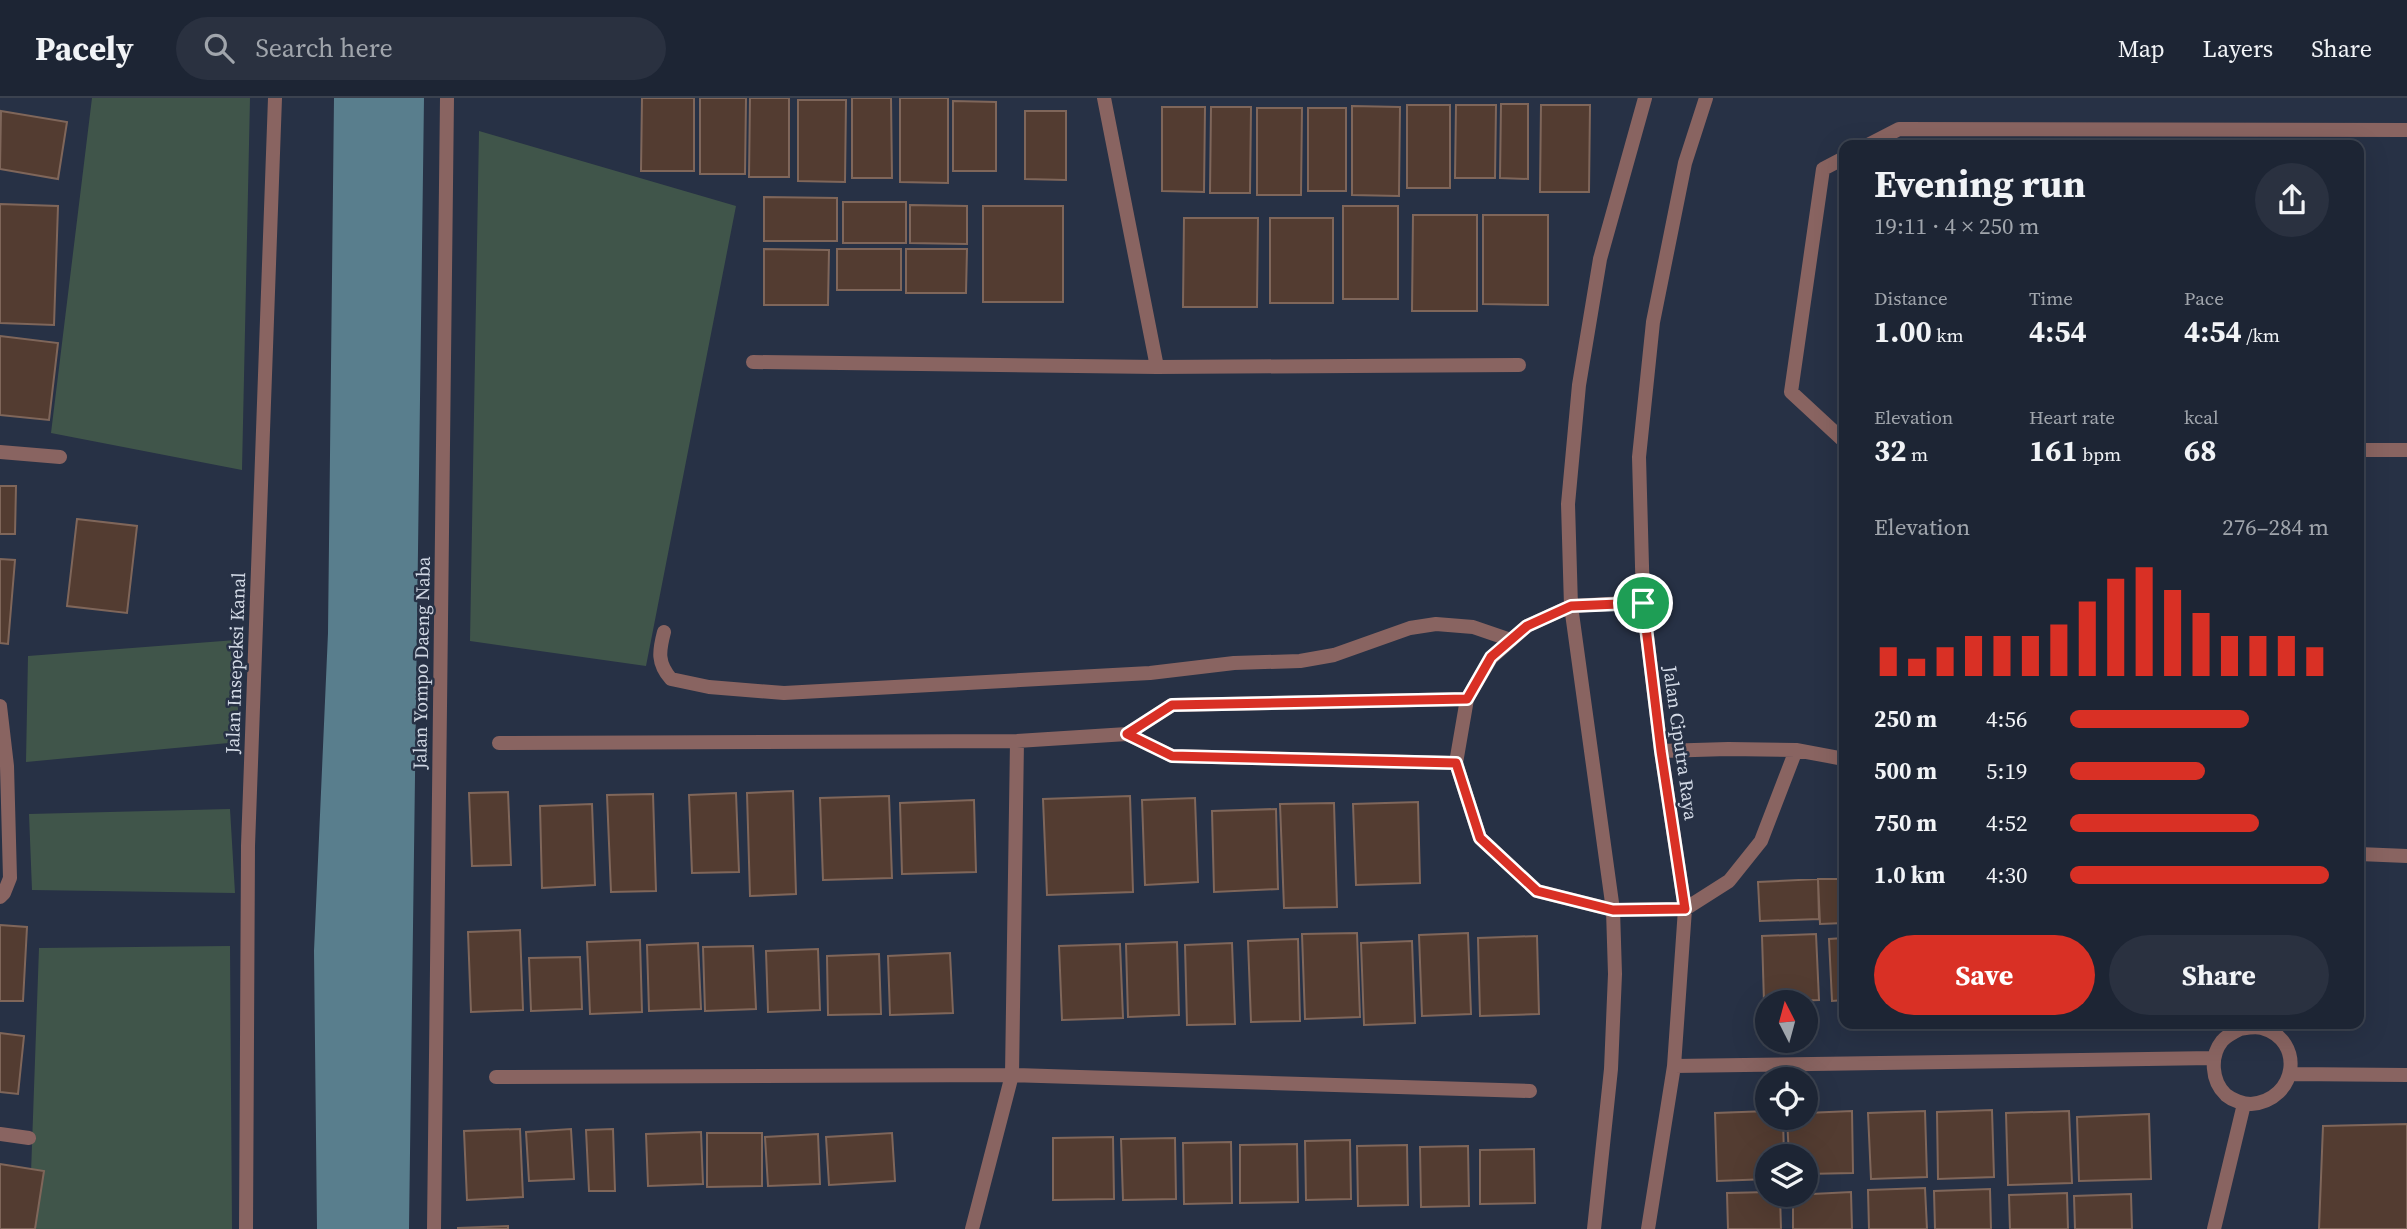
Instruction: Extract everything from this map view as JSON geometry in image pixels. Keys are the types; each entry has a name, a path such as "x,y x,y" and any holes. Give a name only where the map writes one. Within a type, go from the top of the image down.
{"street":[{"name":"Jalan Insepeksi Kanal","path":"246,1229 248,846 275,98"},
{"name":"Jalan Yompo Daeng Naba","path":"434,1229 447,98"},
{"path":"1104,98 1157,367"},
{"path":"1594,1229 1611,1069 1615,974 1613,910 1571,606 1568,504 1579,385 1600,259 1645,98"},
{"name":"Jalan Ciputra Raya","path":"1648,1229 1674,1066 1685,909 1661,751 1643,603 1639,457 1653,322 1685,163 1706,98"},
{"path":"1878,140 1899,129 2407,130"},
{"path":"1839,161 1823,169 1791,391 1839,436"},
{"path":"753,362 1157,367 1519,365"},
{"path":"2364,450 2407,450"},
{"path":"0,452 60,457"},
{"path":"1643,603 1571,606 1527,626 1491,657 1467,699 1456,763 1480,838 1537,891 1613,910 1685,909 1729,881 1761,841 1796,750"},
{"path":"664,632 659,650 660,664 671,679 709,687 784,693 1150,673 1234,663 1300,661 1334,655 1410,628 1436,624 1473,627 1511,640"},
{"path":"499,743 1017,741 1127,734 1172,705 1467,699"},
{"path":"0,706 7,766 10,878 0,897"},
{"path":"1127,734 1172,756 1456,763"},
{"path":"972,1229 1012,1076 1017,741"},
{"path":"1661,751 1728,748 1796,750 1839,758"},
{"path":"2364,854 2407,856"},
{"path":"2237,1029 2222,1040 2213,1058 2215,1078 2226,1095 2244,1104 2264,1103 2281,1092 2291,1074 2290,1054 2281,1030"},
{"path":"1674,1066 2213,1058"},
{"path":"2291,1074 2407,1076"},
{"path":"496,1077 1012,1076 1530,1091"},
{"path":"2214,1229 2244,1104"},
{"path":"0,1134 29,1138"}],"green space":[{"path":"92,98 250,98 242,470 51,433"},
{"path":"479,131 736,206 646,666 470,641"},
{"path":"236,640 239,742 26,762 28,656"},
{"path":"230,809 235,893 32,890 29,814"},
{"path":"230,946 232,1229 29,1229 39,948"}],"water":[{"path":"334,98 424,98 409,1229 317,1229 314,951 328,633"}],"building":[{"path":"642,98 694,98 694,171 641,171"},
{"path":"700,98 746,98 745,174 700,174"},
{"path":"750,98 789,98 789,177 749,177"},
{"path":"852,98 891,98 892,178 852,178"},
{"path":"900,98 948,98 948,183 900,182"},
{"path":"798,100 846,100 845,182 798,181"},
{"path":"953,101 996,102 996,171 953,171"},
{"path":"1501,104 1528,104 1528,179 1500,178"},
{"path":"1407,105 1450,105 1450,188 1407,188"},
{"path":"1456,105 1496,105 1495,178 1455,178"},
{"path":"1541,105 1590,105 1589,192 1540,192"},
{"path":"1352,106 1400,107 1399,196 1352,195"},
{"path":"1162,107 1205,107 1204,192 1162,191"},
{"path":"1211,107 1251,107 1250,193 1210,193"},
{"path":"1257,108 1302,108 1301,195 1257,195"},
{"path":"1308,108 1346,108 1346,191 1308,191"},
{"path":"1,111 67,122 58,179 0,169"},
{"path":"1025,111 1066,111 1066,180 1025,179"},
{"path":"764,197 837,198 837,241 764,241"},
{"path":"843,202 906,202 906,243 843,243"},
{"path":"0,204 58,206 54,325 0,323"},
{"path":"910,205 967,206 967,244 910,243"},
{"path":"983,206 1063,206 1063,302 983,302"},
{"path":"1343,206 1398,206 1398,299 1343,299"},
{"path":"1413,215 1477,215 1477,311 1412,311"},
{"path":"1483,215 1548,215 1548,305 1483,304"},
{"path":"1184,218 1258,218 1257,307 1183,307"},
{"path":"1270,218 1333,218 1333,303 1270,303"},
{"path":"764,249 829,250 828,305 764,305"},
{"path":"837,249 901,249 901,290 837,290"},
{"path":"906,249 967,249 966,293 906,293"},
{"path":"0,336 58,343 49,420 0,415"},
{"path":"0,486 16,486 15,534 0,534"},
{"path":"77,519 137,526 127,613 67,606"},
{"path":"0,559 15,560 8,644 0,643"},
{"path":"793,791 796,894 750,896 747,793"},
{"path":"508,792 511,865 472,866 469,793"},
{"path":"736,793 739,872 692,873 689,795"},
{"path":"653,794 656,891 611,892 607,795"},
{"path":"889,796 892,878 823,880 820,798"},
{"path":"1130,796 1133,892 1047,895 1043,799"},
{"path":"1195,798 1198,882 1145,885 1142,800"},
{"path":"974,800 976,872 902,874 900,803"},
{"path":"1418,802 1420,883 1356,885 1353,804"},
{"path":"1334,803 1337,907 1284,908 1280,804"},
{"path":"592,804 595,885 542,888 540,806"},
{"path":"1276,809 1278,889 1214,892 1212,811"},
{"path":"1818,879 1839,879 1839,923 1820,924"},
{"path":"1818,879 1819,919 1760,921 1758,882"},
{"path":"0,925 27,927 23,1001 0,1001"},
{"path":"520,930 523,1010 471,1012 468,932"},
{"path":"1357,933 1360,1017 1305,1019 1302,934"},
{"path":"1468,933 1471,1014 1422,1016 1419,935"},
{"path":"1816,934 1819,1000 1818,990 1764,990 1762,936"},
{"path":"1537,936 1539,1014 1480,1016 1478,938"},
{"path":"1839,938 1839,1000 1832,1001 1829,939"},
{"path":"1298,939 1300,1021 1251,1022 1248,941"},
{"path":"640,940 642,1012 590,1014 587,942"},
{"path":"1412,941 1415,1023 1364,1025 1361,943"},
{"path":"1177,942 1179,1015 1128,1017 1126,944"},
{"path":"698,943 701,1009 649,1011 647,945"},
{"path":"1232,943 1235,1024 1187,1025 1185,945"},
{"path":"1120,944 1123,1018 1062,1020 1059,946"},
{"path":"753,946 756,1009 705,1011 703,947"},
{"path":"818,949 820,1010 768,1012 766,951"},
{"path":"950,953 953,1013 890,1015 888,956"},
{"path":"879,954 881,1014 828,1015 827,956"},
{"path":"580,957 582,1009 531,1011 529,958"},
{"path":"0,1033 24,1036 18,1094 0,1092"},
{"path":"1992,1110 1994,1177 1938,1179 1937,1112"},
{"path":"1755,1111 1755,1130 1783,1130 1784,1144 1755,1144 1755,1180 1717,1181 1715,1113"},
{"path":"1852,1111 1853,1173 1818,1174 1818,1144 1788,1144 1788,1130 1818,1130 1818,1112"},
{"path":"1925,1111 1927,1177 1871,1179 1868,1113"},
{"path":"2069,1111 2072,1183 2008,1185 2006,1113"},
{"path":"2149,1114 2151,1179 2079,1181 2077,1117"},
{"path":"2407,1124 2407,1229 2319,1229 2323,1126"},
{"path":"520,1129 523,1197 467,1200 464,1131"},
{"path":"571,1129 574,1179 529,1181 526,1132"},
{"path":"613,1129 615,1191 589,1191 586,1130"},
{"path":"701,1132 703,1184 648,1186 646,1134"},
{"path":"707,1133 762,1133 762,1186 707,1187"},
{"path":"892,1133 895,1181 829,1185 826,1137"},
{"path":"818,1134 820,1184 768,1186 765,1137"},
{"path":"1113,1137 1114,1199 1053,1200 1053,1138"},
{"path":"1175,1138 1176,1199 1123,1200 1121,1139"},
{"path":"1350,1140 1351,1199 1306,1200 1305,1141"},
{"path":"1231,1142 1232,1203 1184,1204 1183,1143"},
{"path":"1297,1144 1298,1202 1240,1203 1240,1145"},
{"path":"1407,1145 1408,1205 1358,1206 1357,1146"},
{"path":"1468,1146 1469,1206 1421,1207 1420,1147"},
{"path":"1534,1149 1535,1203 1480,1204 1480,1150"},
{"path":"0,1164 44,1171 35,1229 0,1229"},
{"path":"1925,1188 1927,1229 1869,1229 1868,1190"},
{"path":"1990,1189 1991,1229 1935,1229 1934,1191"},
{"path":"1755,1192 1755,1207 1780,1207 1781,1229 1728,1229 1727,1193"},
{"path":"1851,1192 1852,1229 1793,1229 1793,1207 1818,1207 1818,1194"},
{"path":"2067,1193 2068,1229 2010,1229 2009,1195"},
{"path":"2131,1194 2132,1229 2075,1229 2074,1196"},
{"path":"508,1226 508,1229 458,1229 458,1228"}],"route":[{"path":"1643,603 1661,751 1685,909 1613,910 1537,891 1480,838 1456,763 1172,756 1127,734 1172,705 1467,699 1491,657 1527,626 1571,606 1643,603"}]}
